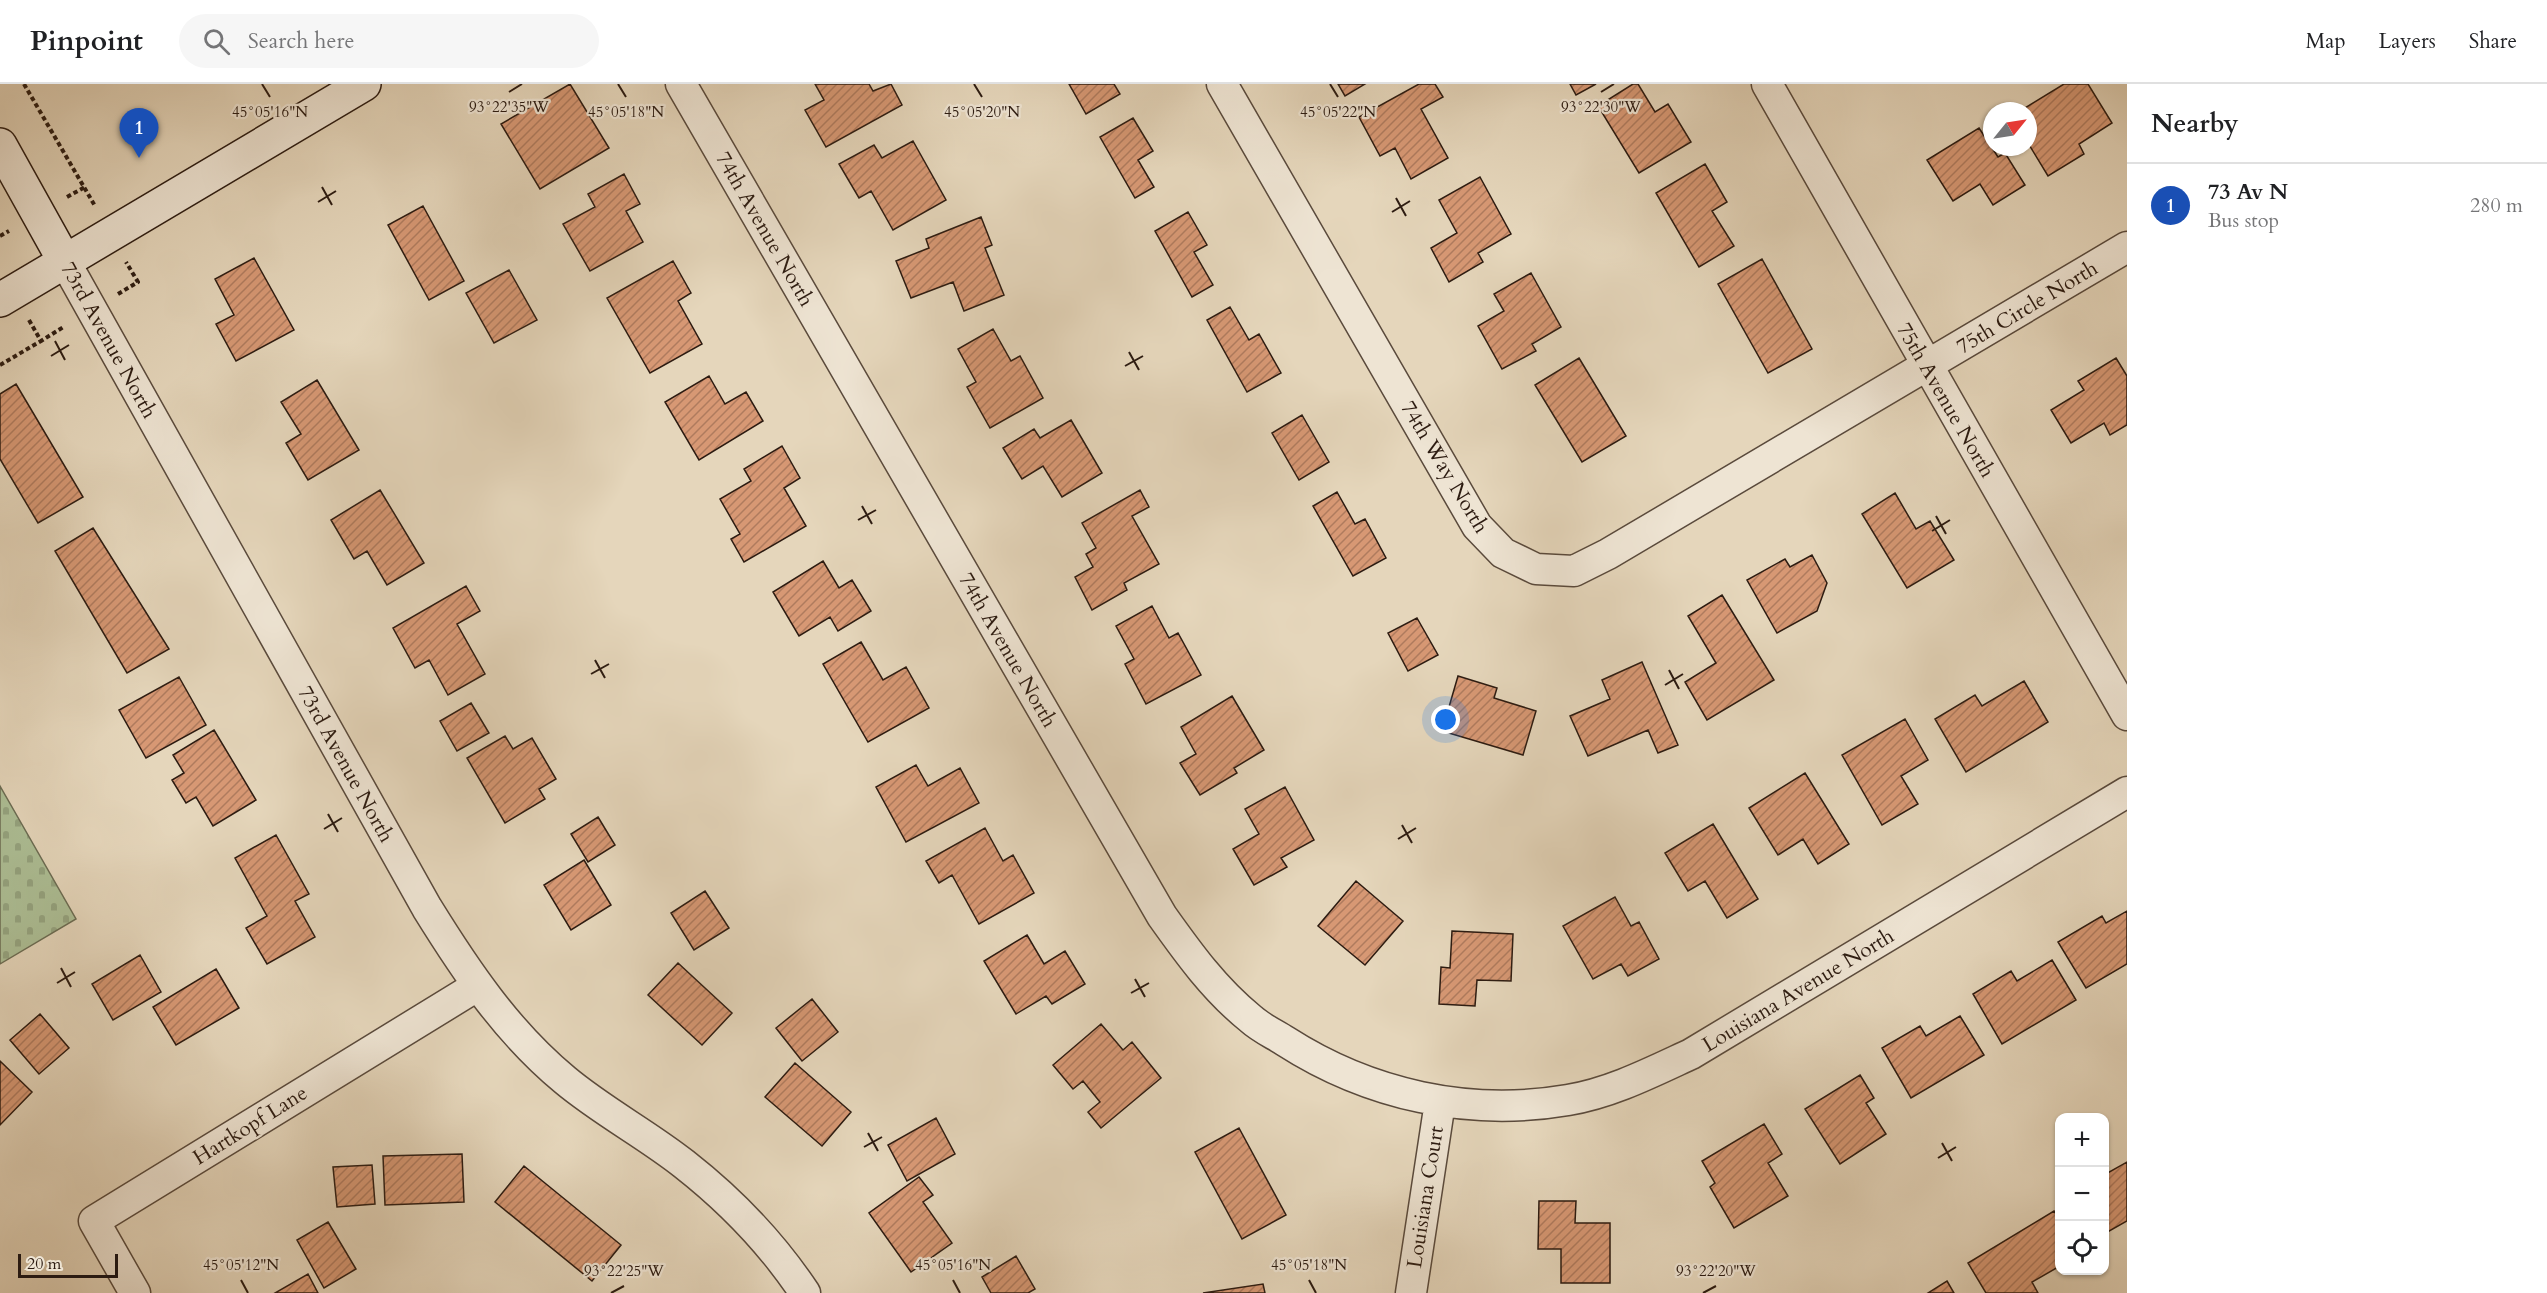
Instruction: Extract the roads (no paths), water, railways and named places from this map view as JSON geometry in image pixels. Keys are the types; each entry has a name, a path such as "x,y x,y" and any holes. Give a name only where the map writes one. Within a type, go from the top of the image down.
{"street":[{"path":"0,300 364,84"},
{"name":"74th Avenue North","path":"681,84 1156,906 1202,972 1251,1020 1309,1056 1372,1086 1440,1102"},
{"name":"74th Way North","path":"1222,84 1477,526 1503,553 1536,569 1574,571 1608,554 1928,367"},
{"name":"75th Avenue North","path":"1767,84 2127,715"},
{"name":"73rd Avenue North","path":"0,145 427,908 477,986 511,1029 565,1080 684,1164 740,1215 789,1270 805,1293"},
{"name":"75th Circle North","path":"1928,367 2127,247"},
{"name":"Louisiana Avenue North","path":"1440,1102 1504,1106 1569,1100 1631,1081 1691,1054 2127,792"},
{"name":"Hartkopf Lane","path":"135,1293 94,1221 477,986"},
{"name":"Louisiana Court","path":"1411,1293 1440,1102"}],"place":[{"name":"73 Av N","path":"139,158"}]}
